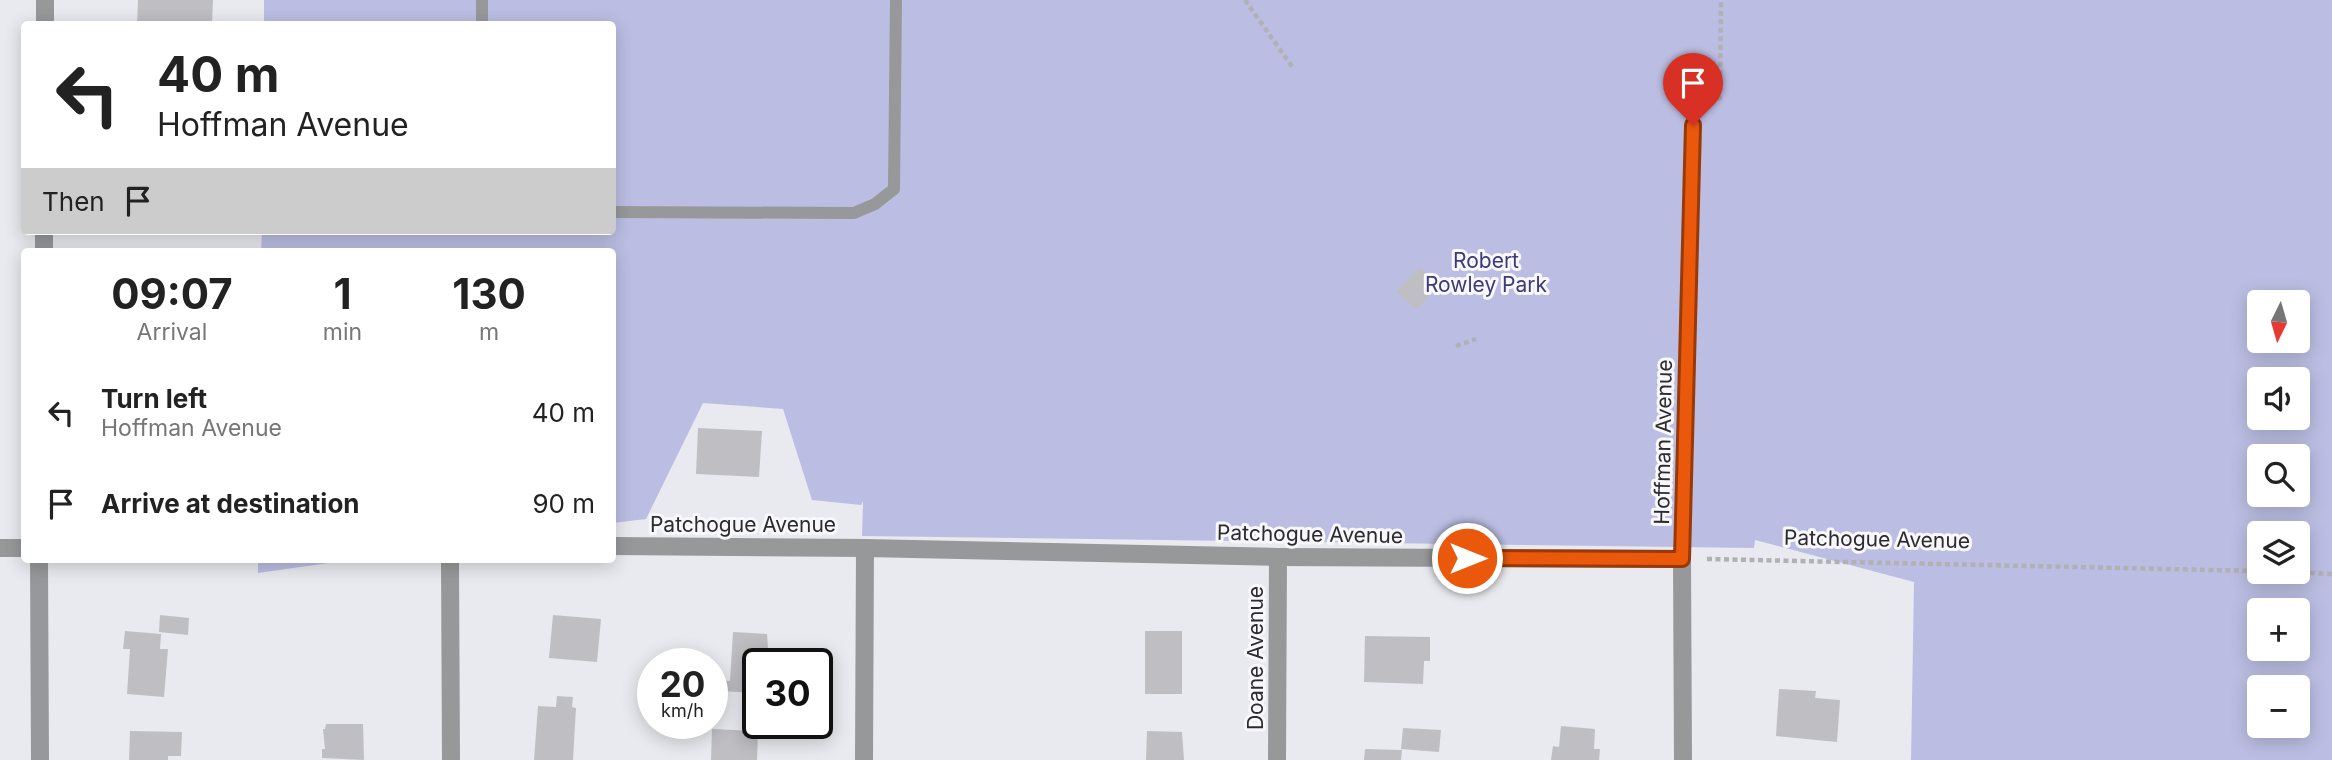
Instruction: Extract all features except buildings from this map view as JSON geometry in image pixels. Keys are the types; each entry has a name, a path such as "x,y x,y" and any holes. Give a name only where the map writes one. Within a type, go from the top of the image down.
{"street":[{"path":"45,21 46,0"},
{"name":"Patchogue Avenue","path":"616,547 865,548 1278,557 1682,559"},
{"path":"0,548 21,548"},
{"path":"864,760 865,548"},
{"name":"Doane Avenue","path":"1277,760 1278,557"},
{"name":"Hoffman Avenue","path":"1682,559 1683,760"},
{"path":"39,563 40,760"},
{"path":"450,563 450,760"}],"lane":[{"path":"482,0 482,21"},
{"path":"616,212 854,213 875,204 894,189 895,0"},
{"name":"Hoffman Avenue","path":"1682,559 1693,125"}],"path":[{"path":"1245,0 1293,68"},
{"path":"1698,108 1720,98 1721,0"},
{"path":"1456,346 1476,339"},
{"name":"Patchogue Avenue","path":"1682,559 2247,571"},
{"path":"2310,572 2332,573"}],"green space":[{"name":"Robert Rowley Park","path":"264,0 2332,0 2332,760 1911,760 1914,582 1755,540 1754,548 862,536 863,501 861,505 812,500 783,409 703,403 646,519 616,523 616,248 261,248 262,235 616,235 616,21 264,21"},
{"path":"258,563 329,563 258,573"}],"route":[{"path":"1467,558 1682,559 1693,125"}]}
